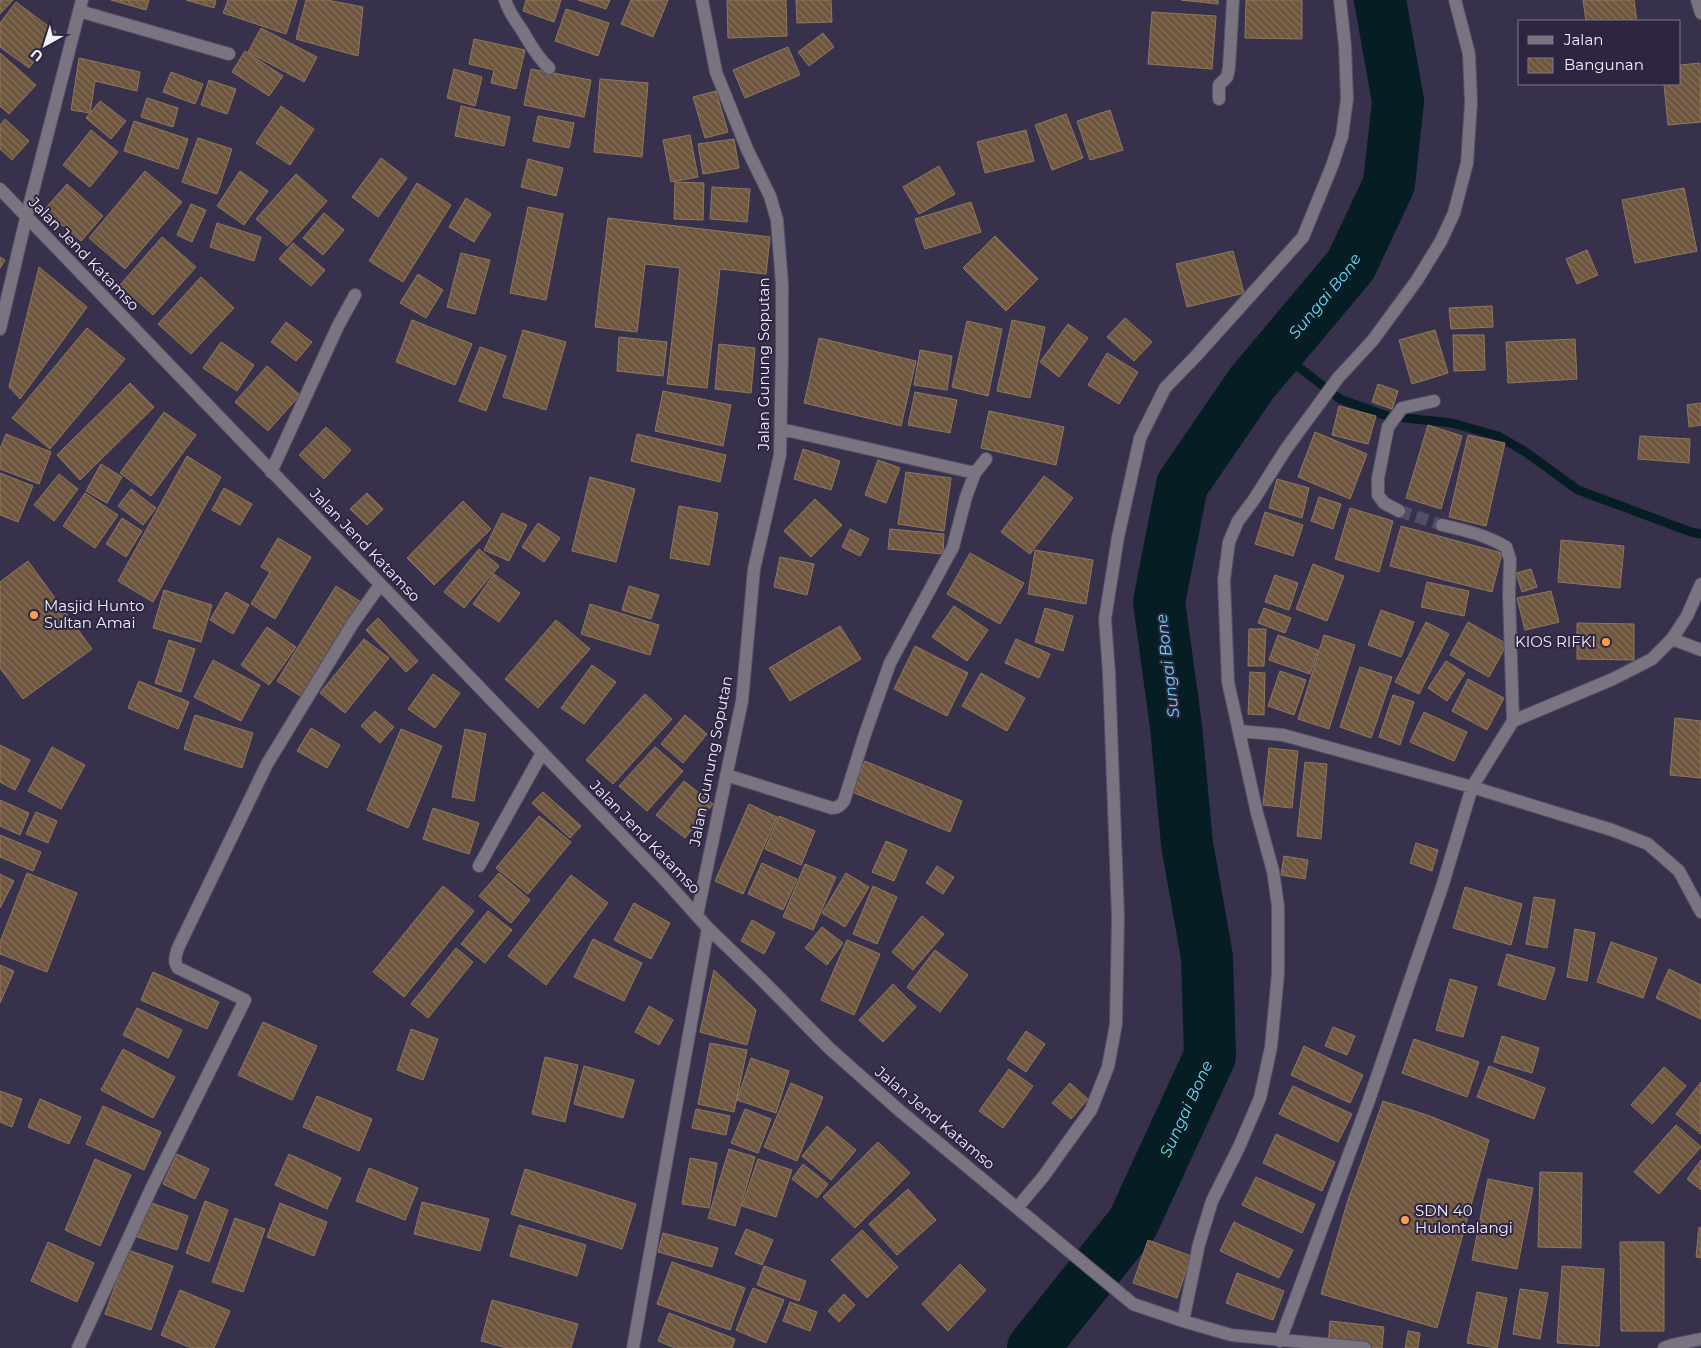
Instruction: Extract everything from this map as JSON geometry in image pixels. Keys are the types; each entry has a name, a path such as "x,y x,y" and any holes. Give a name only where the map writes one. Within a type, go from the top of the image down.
{"street":[{"path":"505,0 510,14 534,52 549,68"},
{"name":"Jalan Gunung Soputan","path":"697,915 742,701 754,569 780,455 782,284 777,220 770,196 747,149 716,72 702,0"},
{"path":"1218,99 1219,85 1227,77 1229,68 1233,0"},
{"path":"1022,1212 1043,1177 1091,1110 1108,1067 1116,1024 1118,917 1109,673 1105,619 1118,537 1140,438 1165,388 1302,237 1332,166 1343,126 1347,99 1345,46 1340,0"},
{"path":"1182,1321 1199,1244 1212,1201 1239,1147 1260,1098 1271,1047 1278,974 1278,906 1272,871 1228,682 1224,580 1229,542 1238,521 1286,449 1338,378 1373,340 1417,280 1454,213 1467,163 1471,103 1469,54 1455,0"},
{"path":"1697,0 1701,13"},
{"path":"0,329 26,218 81,5 230,54"},
{"name":"Jalan Jend Katamso","path":"0,189 708,928 829,1048 900,1111 1133,1304 1231,1335 1365,1348"},
{"path":"271,472 338,326 355,295"},
{"path":"1399,511 1384,503 1378,495 1378,478 1388,426 1402,408 1434,401"},
{"path":"781,429 975,473"},
{"path":"726,775 832,808 841,806 890,663 953,547 966,497 975,473 986,459"},
{"path":"1280,1340 1368,1103 1442,888 1472,787 1512,721 1510,559 1506,547 1495,540 1442,525"},
{"path":"1512,721 1613,679 1652,659 1672,639 1687,616 1701,584"},
{"path":"78,1348 152,1187 245,1000 178,968 175,964 178,948 267,764 353,623 380,585"},
{"path":"1672,639 1701,650"},
{"path":"1239,731 1283,736 1472,787 1612,830 1648,844 1701,891"},
{"path":"479,866 542,753"},
{"path":"1679,871 1701,912"},
{"path":"633,1348 708,928"},
{"path":"1664,1348 1701,1339"}],"building":[{"path":"0,0 13,0 0,14"},
{"path":"111,0 149,0 146,10"},
{"path":"186,0 216,0 214,8"},
{"path":"228,0 297,0 286,34 223,13"},
{"path":"306,0 327,0 363,7 358,56 296,39"},
{"path":"526,0 561,0 554,22 523,11"},
{"path":"578,0 610,0 606,9"},
{"path":"631,0 668,0 653,37 621,24"},
{"path":"727,0 786,0 787,36 728,38"},
{"path":"796,0 831,0 832,22 797,23"},
{"path":"1181,0 1218,0 1218,4"},
{"path":"1246,0 1302,0 1302,39 1245,38"},
{"path":"1583,0 1634,0 1637,20 1586,20"},
{"path":"16,2 56,32 29,68 0,47 0,23"},
{"path":"566,9 609,23 598,56 555,41"},
{"path":"1152,12 1216,16 1212,69 1148,64"},
{"path":"261,28 317,57 304,82 248,52"},
{"path":"823,33 834,47 809,66 798,52"},
{"path":"474,39 525,50 516,89 491,83 494,70 469,64"},
{"path":"788,47 800,75 745,98 733,70"},
{"path":"245,51 283,76 269,96 232,72"},
{"path":"0,53 36,85 9,114 0,106"},
{"path":"79,58 140,72 137,91 95,81 90,113 71,110"},
{"path":"1700,63 1701,122 1668,125 1664,85 1681,85 1681,65"},
{"path":"454,69 482,77 475,106 447,98"},
{"path":"531,69 591,80 584,117 524,105"},
{"path":"171,72 203,84 195,104 163,92"},
{"path":"600,79 648,83 642,157 594,152"},
{"path":"209,80 236,89 227,114 201,105"},
{"path":"716,91 728,132 705,138 693,97"},
{"path":"147,98 178,108 173,127 141,117"},
{"path":"100,101 126,121 111,139 86,118"},
{"path":"281,106 314,129 290,165 256,143"},
{"path":"461,106 510,117 504,146 455,136"},
{"path":"1110,110 1123,150 1090,160 1077,121"},
{"path":"1066,114 1083,158 1052,170 1035,125"},
{"path":"538,116 574,123 569,148 533,141"},
{"path":"5,119 29,141 12,160 0,149 0,125"},
{"path":"134,121 188,139 178,169 124,151"},
{"path":"91,130 118,152 90,187 63,165"},
{"path":"1026,130 1034,161 985,173 977,142"},
{"path":"690,135 698,177 671,182 663,140"},
{"path":"198,138 232,149 217,194 182,182"},
{"path":"734,139 739,168 703,174 698,144"},
{"path":"381,158 407,178 378,217 352,197"},
{"path":"528,159 563,168 556,196 521,187"},
{"path":"939,166 955,194 919,214 903,187"},
{"path":"145,171 182,202 125,269 89,238"},
{"path":"240,171 268,191 244,225 217,206"},
{"path":"296,174 327,201 287,246 256,219"},
{"path":"675,182 704,183 703,220 674,219"},
{"path":"417,183 451,205 403,282 369,261"},
{"path":"67,184 103,216 81,241 44,210"},
{"path":"712,187 750,189 747,222 710,219"},
{"path":"1684,188 1697,251 1635,263 1622,200"},
{"path":"466,198 491,214 474,242 449,227"},
{"path":"971,202 981,232 925,249 915,219"},
{"path":"191,204 206,210 192,242 177,235"},
{"path":"528,207 563,214 546,300 510,293"},
{"path":"324,213 344,230 323,255 303,238"},
{"path":"608,218 770,237 766,274 720,269 707,388 667,384 680,268 645,264 637,332 595,327"},
{"path":"217,223 261,237 254,261 210,247"},
{"path":"995,236 1038,279 1006,311 963,268"},
{"path":"162,237 196,267 153,315 120,285"},
{"path":"293,243 325,270 311,286 279,259"},
{"path":"1587,250 1598,275 1577,284 1566,259"},
{"path":"1233,251 1244,293 1187,307 1176,264"},
{"path":"461,253 490,260 475,314 447,307"},
{"path":"0,257 5,260 0,268"},
{"path":"39,267 87,307 20,399 9,387"},
{"path":"418,274 443,290 426,318 400,303"},
{"path":"201,277 234,308 191,354 158,324"},
{"path":"1492,306 1493,327 1451,329 1449,308"},
{"path":"1125,318 1152,342 1134,361 1107,337"},
{"path":"412,320 472,344 455,385 396,362"},
{"path":"1012,320 1045,327 1030,398 997,391"},
{"path":"967,321 1002,329 988,396 952,387"},
{"path":"286,322 312,342 296,361 271,342"},
{"path":"1068,324 1088,338 1059,377 1040,362"},
{"path":"87,328 125,359 50,449 12,418"},
{"path":"523,330 566,342 546,410 503,397"},
{"path":"1435,330 1448,373 1412,384 1399,340"},
{"path":"1453,335 1484,335 1485,370 1454,371"},
{"path":"619,337 667,342 663,376 617,371"},
{"path":"819,338 916,361 901,426 804,403"},
{"path":"1575,339 1577,379 1508,383 1506,342"},
{"path":"221,342 254,365 237,391 203,368"},
{"path":"719,344 755,348 751,393 715,389"},
{"path":"480,347 506,356 486,411 459,401"},
{"path":"920,350 952,356 947,390 914,385"},
{"path":"1107,353 1138,372 1119,404 1088,385"},
{"path":"267,366 300,395 268,431 235,402"},
{"path":"130,383 154,407 80,480 57,455"},
{"path":"1378,384 1398,391 1392,409 1372,402"},
{"path":"663,391 731,405 723,446 655,431"},
{"path":"915,392 957,400 950,433 908,425"},
{"path":"1701,403 1701,425 1689,427 1687,405"},
{"path":"1339,406 1376,416 1368,444 1332,435"},
{"path":"989,411 1064,427 1056,465 981,448"},
{"path":"164,412 196,435 151,496 120,473"},
{"path":"1428,425 1462,436 1441,509 1406,498"},
{"path":"326,427 351,450 324,479 299,455"},
{"path":"1315,432 1367,454 1350,499 1298,477"},
{"path":"6,434 51,452 39,484 0,469 0,449"},
{"path":"637,434 726,455 720,482 631,461"},
{"path":"1468,435 1505,443 1486,526 1449,517"},
{"path":"1640,436 1690,439 1689,463 1638,459"},
{"path":"803,449 840,461 831,490 794,479"},
{"path":"187,456 221,477 153,602 118,581"},
{"path":"878,460 900,468 886,503 865,495"},
{"path":"101,464 122,477 107,503 86,491"},
{"path":"906,472 951,478 944,531 898,524"},
{"path":"0,473 33,486 18,522 0,515"},
{"path":"59,474 78,489 54,521 34,505"},
{"path":"1044,476 1073,498 1030,554 1001,532"},
{"path":"590,477 635,489 616,562 572,551"},
{"path":"1277,479 1309,488 1302,518 1269,508"},
{"path":"224,488 252,504 240,525 212,510"},
{"path":"131,489 156,508 143,525 118,506"},
{"path":"85,493 118,515 95,548 63,526"},
{"path":"367,493 383,509 367,525 350,509"},
{"path":"1319,497 1341,504 1333,529 1311,521"},
{"path":"815,499 842,525 811,557 784,531"},
{"path":"463,501 491,529 434,585 407,558"},
{"path":"679,506 718,513 709,565 670,558"},
{"path":"1350,508 1393,521 1379,572 1335,559"},
{"path":"1265,512 1303,525 1293,556 1255,544"},
{"path":"502,513 527,525 509,561 484,550"},
{"path":"122,518 142,531 126,557 106,544"},
{"path":"538,523 560,538 544,562 522,547"},
{"path":"1401,526 1502,553 1492,592 1390,566"},
{"path":"850,529 869,539 860,556 842,547"},
{"path":"890,529 944,534 943,554 888,549"},
{"path":"278,538 311,557 275,619 251,604 270,572 261,567"},
{"path":"1561,540 1624,546 1620,588 1558,582"},
{"path":"479,549 499,566 464,608 444,592"},
{"path":"1035,550 1093,560 1086,604 1028,594"},
{"path":"970,553 1024,583 1000,624 947,594"},
{"path":"780,557 814,564 807,595 774,587"},
{"name":"Masjid Hunto Sultan Amai","path":"28,561 92,649 23,699 0,668 0,582"},
{"path":"1313,564 1344,576 1327,621 1296,609"},
{"path":"1531,569 1537,587 1522,592 1516,573"},
{"path":"494,574 520,593 499,622 473,604"},
{"path":"1275,575 1298,583 1289,610 1265,602"},
{"path":"1427,582 1469,591 1464,616 1421,607"},
{"path":"336,586 361,602 302,697 277,681"},
{"path":"629,586 659,595 651,619 622,610"},
{"path":"164,590 212,605 201,642 153,628"},
{"path":"1551,591 1559,622 1525,630 1517,598"},
{"path":"226,592 249,605 233,634 210,620"},
{"path":"590,604 659,625 650,655 581,634"},
{"path":"954,606 988,630 967,661 932,637"},
{"path":"1045,608 1073,616 1063,651 1035,642"},
{"path":"1264,608 1291,618 1285,633 1258,623"},
{"path":"1381,610 1414,622 1401,657 1368,645"},
{"path":"378,618 418,661 406,672 366,630"},
{"path":"556,620 590,649 538,708 505,679"},
{"path":"1426,622 1449,634 1419,694 1395,682"},
{"path":"1468,622 1507,644 1489,677 1450,655"},
{"name":"KIOS RIFKI","path":"1577,623 1634,624 1634,660 1577,659"},
{"path":"840,626 861,659 790,701 769,668"},
{"path":"267,627 296,647 269,685 241,665"},
{"path":"1249,629 1266,629 1264,666 1248,666"},
{"path":"1278,635 1318,650 1310,674 1269,660"},
{"path":"1324,635 1355,645 1329,729 1298,719"},
{"path":"364,639 389,658 345,713 320,693"},
{"path":"1016,639 1050,654 1039,678 1005,663"},
{"path":"169,640 195,649 181,692 155,683"},
{"path":"915,646 968,673 947,716 894,689"},
{"path":"213,660 260,685 241,721 194,697"},
{"path":"1446,661 1465,673 1447,701 1428,688"},
{"path":"592,665 616,682 584,724 561,708"},
{"path":"1360,667 1392,677 1371,738 1340,727"},
{"path":"1280,671 1306,680 1294,715 1268,706"},
{"path":"1250,672 1265,673 1264,715 1248,714"},
{"path":"981,673 1025,698 1007,731 962,706"},
{"path":"433,674 460,693 435,728 408,709"},
{"path":"1468,679 1504,698 1487,730 1452,711"},
{"path":"139,681 189,702 178,729 128,708"},
{"path":"645,694 672,719 613,784 586,760"},
{"path":"1393,695 1414,702 1400,745 1379,737"},
{"path":"375,711 394,727 380,743 361,726"},
{"path":"1424,712 1467,732 1454,761 1410,742"},
{"path":"195,715 253,733 242,768 184,749"},
{"path":"685,715 707,734 683,763 661,744"},
{"path":"1675,718 1701,721 1701,778 1670,775"},
{"path":"311,728 340,745 327,768 297,751"},
{"path":"401,729 442,746 408,828 367,810"},
{"path":"465,729 486,734 474,801 452,797"},
{"path":"0,745 30,760 15,790 0,782"},
{"path":"52,747 85,765 61,809 28,791"},
{"path":"655,747 683,771 647,811 619,786"},
{"path":"1269,748 1298,751 1292,808 1263,805"},
{"path":"865,761 962,801 950,832 852,792"},
{"path":"1305,762 1327,764 1321,839 1297,836"},
{"path":"684,781 713,804 685,838 656,815"},
{"path":"543,792 581,826 570,838 532,803"},
{"path":"0,800 29,813 20,835 0,826"},
{"path":"749,804 777,817 743,894 715,881"},
{"path":"433,808 479,823 469,854 423,839"},
{"path":"36,812 57,821 48,843 26,834"},
{"path":"539,816 571,842 528,894 496,868"},
{"path":"779,816 815,831 801,865 765,849"},
{"path":"0,835 41,852 33,871 0,857"},
{"path":"886,841 907,850 894,881 872,872"},
{"path":"1416,843 1438,850 1432,871 1410,863"},
{"path":"1284,856 1308,860 1305,879 1281,875"},
{"path":"762,863 797,879 783,910 748,894"},
{"path":"805,864 836,877 813,930 783,917"},
{"path":"937,866 954,877 943,894 926,883"},
{"path":"27,873 77,893 47,972 0,954 0,942"},
{"path":"499,873 530,900 511,923 479,896"},
{"path":"846,873 869,887 845,927 822,913"},
{"path":"0,874 14,881 0,908"},
{"path":"571,875 608,903 546,985 508,956"},
{"path":"443,886 474,911 404,997 373,972"},
{"path":"873,886 897,897 877,944 853,934"},
{"path":"1465,887 1522,904 1511,945 1453,928"},
{"path":"1534,897 1555,900 1547,948 1526,944"},
{"path":"634,903 670,923 651,959 614,940"},
{"path":"488,911 512,930 485,963 461,944"},
{"path":"922,916 944,934 913,970 892,952"},
{"path":"752,920 775,933 764,954 741,941"},
{"path":"822,927 843,943 827,965 805,948"},
{"path":"1575,929 1595,933 1587,981 1567,977"},
{"path":"593,939 642,963 624,1001 574,977"},
{"path":"847,940 880,954 854,1015 821,1000"},
{"path":"1611,942 1657,958 1643,998 1597,982"},
{"path":"456,948 473,962 428,1018 411,1004"},
{"path":"935,950 968,975 940,1012 907,987"},
{"path":"1507,954 1555,968 1545,1000 1498,985"},
{"path":"0,965 14,971 0,1003"},
{"path":"1669,969 1701,985 1701,1019 1656,998"},
{"path":"714,970 756,1010 747,1045 700,1032"},
{"path":"153,972 219,1002 207,1029 141,1000"},
{"path":"1450,979 1477,987 1463,1037 1436,1030"},
{"path":"893,984 916,1007 883,1042 859,1020"},
{"path":"649,1006 673,1020 659,1045 635,1032"},
{"path":"137,1008 182,1030 168,1058 123,1035"},
{"path":"263,1022 317,1046 292,1100 238,1075"},
{"path":"1333,1027 1355,1036 1347,1055 1325,1046"},
{"path":"411,1029 438,1039 423,1080 397,1070"},
{"path":"1026,1031 1045,1044 1026,1072 1007,1059"},
{"path":"1502,1036 1539,1048 1532,1073 1494,1062"},
{"path":"1414,1039 1479,1062 1467,1097 1402,1073"},
{"path":"710,1043 747,1050 734,1112 698,1104"},
{"path":"1304,1046 1363,1075 1350,1103 1291,1075"},
{"path":"123,1049 175,1077 153,1118 101,1090"},
{"path":"545,1057 578,1065 565,1122 532,1114"},
{"path":"751,1058 789,1071 776,1113 737,1100"},
{"path":"584,1066 634,1080 623,1118 574,1104"},
{"path":"1489,1066 1545,1088 1534,1119 1477,1097"},
{"path":"1664,1067 1686,1086 1652,1124 1631,1105"},
{"path":"1009,1069 1033,1086 1003,1128 979,1111"},
{"path":"1701,1082 1701,1134 1676,1114"},
{"path":"791,1083 823,1097 797,1161 764,1147"},
{"path":"1070,1083 1088,1099 1071,1119 1052,1103"},
{"path":"1293,1086 1352,1114 1338,1142 1279,1114"},
{"path":"0,1091 22,1099 12,1127 0,1122"},
{"path":"317,1096 372,1119 359,1151 303,1127"},
{"path":"40,1099 81,1117 69,1144 28,1127"},
{"name":"SDN 40 Hulontalangi","path":"1383,1101 1430,1116 1489,1140 1437,1328 1321,1294 1347,1203"},
{"path":"103,1106 161,1132 144,1170 86,1144"},
{"path":"696,1109 730,1116 726,1135 692,1128"},
{"path":"745,1109 771,1119 758,1153 731,1143"},
{"path":"1676,1125 1701,1147 1659,1194 1634,1172"},
{"path":"827,1126 856,1150 831,1180 802,1156"},
{"path":"1276,1134 1335,1162 1322,1191 1263,1163"},
{"path":"878,1142 910,1173 855,1228 823,1197"},
{"path":"729,1149 755,1157 735,1226 708,1218"},
{"path":"177,1154 209,1169 195,1199 163,1184"},
{"path":"289,1154 341,1178 327,1209 275,1185"},
{"path":"690,1158 717,1163 709,1208 682,1204"},
{"path":"95,1159 131,1175 100,1246 65,1230"},
{"path":"758,1159 792,1170 776,1217 742,1206"},
{"path":"1701,1160 1701,1190 1687,1179"},
{"path":"803,1164 828,1184 817,1198 792,1179"},
{"path":"369,1168 418,1188 405,1220 356,1201"},
{"path":"525,1169 636,1204 622,1249 511,1214"},
{"path":"1540,1172 1582,1173 1581,1248 1538,1247"},
{"path":"1256,1177 1315,1204 1302,1233 1242,1205"},
{"path":"1488,1179 1533,1188 1517,1269 1472,1260"},
{"path":"908,1189 936,1220 897,1255 869,1224"},
{"path":"205,1201 228,1210 209,1262 186,1253"},
{"path":"149,1202 188,1216 177,1250 137,1237"},
{"path":"422,1202 489,1219 480,1251 414,1234"},
{"path":"280,1203 327,1222 314,1256 267,1237"},
{"path":"235,1218 265,1229 243,1292 212,1282"},
{"path":"1234,1222 1293,1250 1279,1278 1220,1251"},
{"path":"519,1225 586,1245 577,1276 510,1256"},
{"path":"1699,1227 1701,1228 1701,1258 1696,1257"},
{"path":"746,1229 773,1240 762,1265 735,1254"},
{"path":"862,1230 898,1267 867,1298 831,1260"},
{"path":"663,1233 718,1248 712,1267 658,1252"},
{"path":"1148,1240 1191,1256 1177,1298 1133,1283"},
{"path":"48,1242 94,1263 77,1302 31,1281"},
{"path":"1620,1242 1664,1242 1664,1331 1621,1331"},
{"path":"128,1250 173,1266 151,1330 105,1314"},
{"path":"672,1262 745,1288 730,1330 657,1304"},
{"path":"960,1264 986,1290 948,1331 922,1304"},
{"path":"764,1266 806,1281 799,1301 757,1285"},
{"path":"1562,1266 1604,1269 1599,1346 1557,1343"},
{"path":"1237,1273 1284,1291 1273,1320 1226,1303"},
{"path":"753,1288 784,1300 766,1343 736,1330"},
{"path":"1520,1289 1548,1293 1540,1339 1513,1334"},
{"path":"180,1290 230,1311 214,1348 191,1348 161,1335"},
{"path":"1477,1292 1507,1298 1497,1348 1467,1343"},
{"path":"844,1294 855,1305 839,1322 828,1311"},
{"path":"492,1300 578,1324 571,1348 507,1348 481,1341"},
{"path":"790,1302 817,1312 810,1331 783,1321"},
{"path":"669,1313 735,1339 732,1348 675,1348 658,1341"},
{"path":"1330,1321 1384,1327 1382,1348 1328,1348"},
{"path":"1408,1331 1420,1333 1418,1348 1405,1348"}],"waterway":[{"name":"Sungai Bone","path":"1033,1348 1133,1223 1210,1056 1207,957 1187,844 1176,726 1159,602 1182,485 1252,383 1351,265 1389,184 1398,101 1380,0"},
{"path":"1278,351 1340,399 1387,416 1452,423 1498,436 1524,451 1578,490 1701,534"}],"tunnel":[{"path":"1399,511 1442,525"}],"place":[{"name":"Masjid Hunto Sultan Amai","path":"34,615"},
{"name":"KIOS RIFKI","path":"1606,642"},
{"name":"SDN 40 Hulontalangi","path":"1405,1220"}]}
